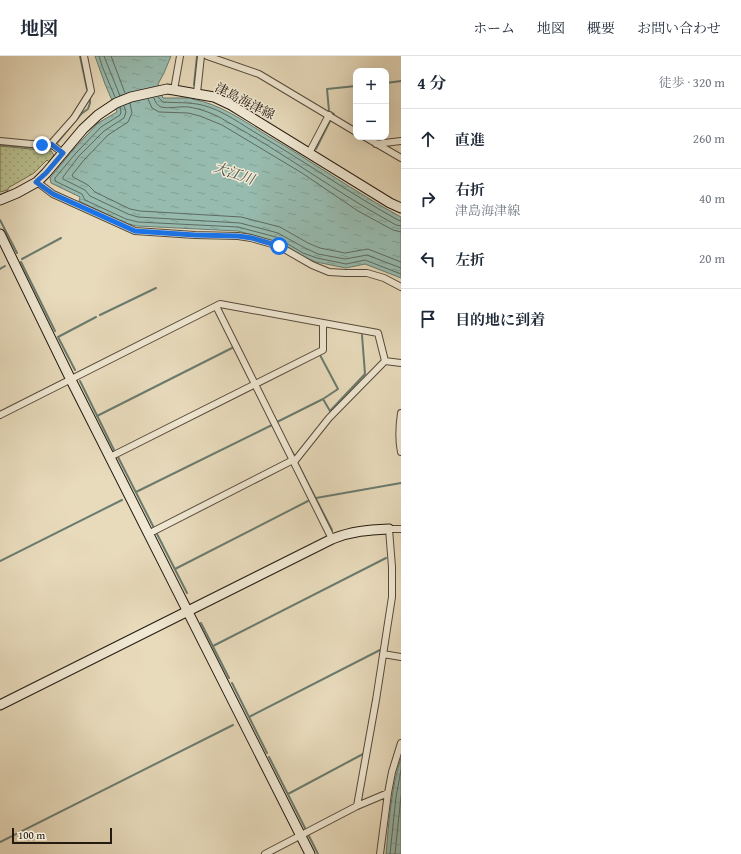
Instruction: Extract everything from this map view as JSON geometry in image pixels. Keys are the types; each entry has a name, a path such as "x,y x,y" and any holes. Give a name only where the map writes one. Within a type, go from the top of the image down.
{"street":[{"path":"0,141 42,145 51,144 74,118 91,91 84,56"},
{"path":"170,90 180,56"},
{"path":"197,93 201,56"},
{"path":"207,56 259,74 353,130"},
{"name":"津島海津線","path":"0,200 17,193 36,182 46,173 83,129 98,115 116,103 130,97 170,90 197,93 214,97 231,105 390,203 401,208"},
{"path":"309,153 329,115"},
{"path":"370,140 401,158"},
{"path":"376,144 401,141"},
{"path":"51,144 63,153"},
{"path":"36,182 53,194 135,231 252,238 279,246 312,265 329,272 367,273 384,278 401,287"},
{"path":"0,234 71,380 310,854"},
{"path":"0,415 220,304 378,333 385,361"},
{"path":"216,306 332,539"},
{"path":"110,457 323,350 323,323"},
{"path":"385,361 401,363"},
{"path":"148,534 294,461 329,418 385,361"},
{"path":"401,413 399,428 401,452"},
{"path":"357,806 392,597 390,529"},
{"path":"0,705 332,539 347,533 367,530 401,529"},
{"path":"383,654 401,657"},
{"path":"380,854 388,793 392,772 401,743"},
{"path":"265,854 357,806 388,793"}],"green space":[{"path":"0,146 51,151 54,155 49,162 47,160 34,173 8,188 8,190 0,192"}],"water":[{"name":"大江川","path":"95,56 171,56 158,84 163,98 191,97 192,99 202,101 222,109 241,119 401,217 401,278 365,264 346,268 316,262 301,256 274,241 238,231 137,226 125,223 79,201 80,197 51,183 50,178 98,123 117,112"},
{"path":"401,758 401,854 386,854 389,817"}],"waterway":[{"path":"80,56 87,89"},
{"path":"194,85 197,56"},
{"path":"389,83 401,81"},
{"path":"334,114 329,111 327,89 353,86"},
{"path":"56,144 81,114 88,109 90,99"},
{"path":"316,149 330,121"},
{"path":"0,145 51,149"},
{"path":"0,220 17,253"},
{"path":"22,259 61,238"},
{"path":"21,262 55,331"},
{"path":"0,269 5,266"},
{"path":"100,315 156,288"},
{"path":"75,370 58,337 96,317"},
{"path":"323,399 330,411 365,374 362,335"},
{"path":"97,416 234,347"},
{"path":"277,422 323,399 338,389 320,355"},
{"path":"80,381 114,450"},
{"path":"136,492 272,425"},
{"path":"290,448 294,455"},
{"path":"118,457 154,528"},
{"path":"298,464 332,530"},
{"path":"316,498 401,483"},
{"path":"0,561 122,500"},
{"path":"175,569 308,501"},
{"path":"156,532 187,593"},
{"path":"213,646 386,558"},
{"path":"201,623 229,678"},
{"path":"249,717 380,650"},
{"path":"232,683 267,753"},
{"path":"0,842 233,725"},
{"path":"288,794 363,754"},
{"path":"269,757 306,830"},
{"path":"309,836 318,854"}],"route":[{"path":"42,145 51,144 63,153 36,182 53,194 135,231 238,236 252,238 279,246"}]}
